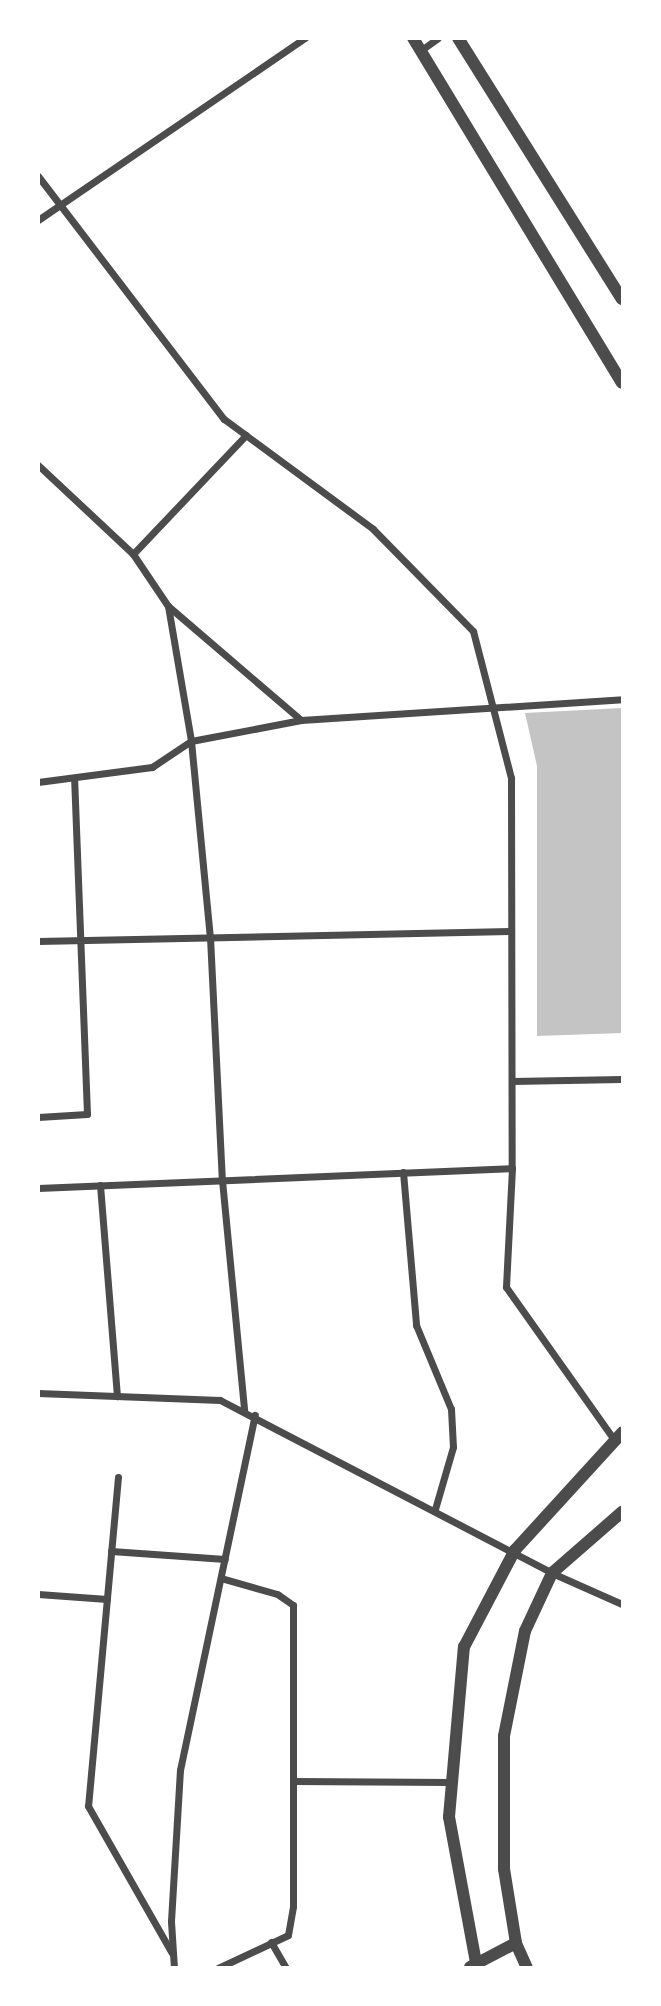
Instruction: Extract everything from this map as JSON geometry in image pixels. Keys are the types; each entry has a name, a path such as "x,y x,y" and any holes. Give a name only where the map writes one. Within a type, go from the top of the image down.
{"street":[{"path":"38,220 305,38"},
{"path":"413,38 622,383"},
{"path":"420,51 438,38"},
{"path":"458,38 622,299"},
{"path":"38,176 224,419 373,529 473,631 510,778 512,1168 506,1287 619,1437 515,1550 464,1647 449,1817 474,1967 516,1942"},
{"path":"133,554 246,435"},
{"path":"38,465 133,554 168,606 301,720"},
{"path":"168,606 191,741 210,937 222,1180 244,1410"},
{"path":"38,782 152,767 191,741 301,720 492,704 622,699"},
{"path":"38,1117 87,1114 83,940 74,779"},
{"path":"38,941 511,931"},
{"path":"512,1081 622,1079"},
{"path":"38,1188 512,1168"},
{"path":"403,1172 416,1325 451,1409 453,1447 436,1509"},
{"path":"100,1185 117,1396"},
{"path":"38,1393 220,1400 255,1415 515,1550 552,1573 622,1604"},
{"path":"174,1968 180,1770 255,1415"},
{"path":"118,1477 88,1806 173,1955"},
{"path":"527,1968 516,1942 504,1869 504,1736 525,1631 552,1573 622,1511"},
{"path":"111,1551 225,1559"},
{"path":"218,1968 288,1935 293,1906 293,1605 277,1594 221,1578"},
{"path":"38,1594 107,1599"},
{"path":"293,1781 450,1782"},
{"path":"271,1942 286,1968"}],"building":[{"path":"622,708 622,1033 537,1036 537,766 525,713"}]}
